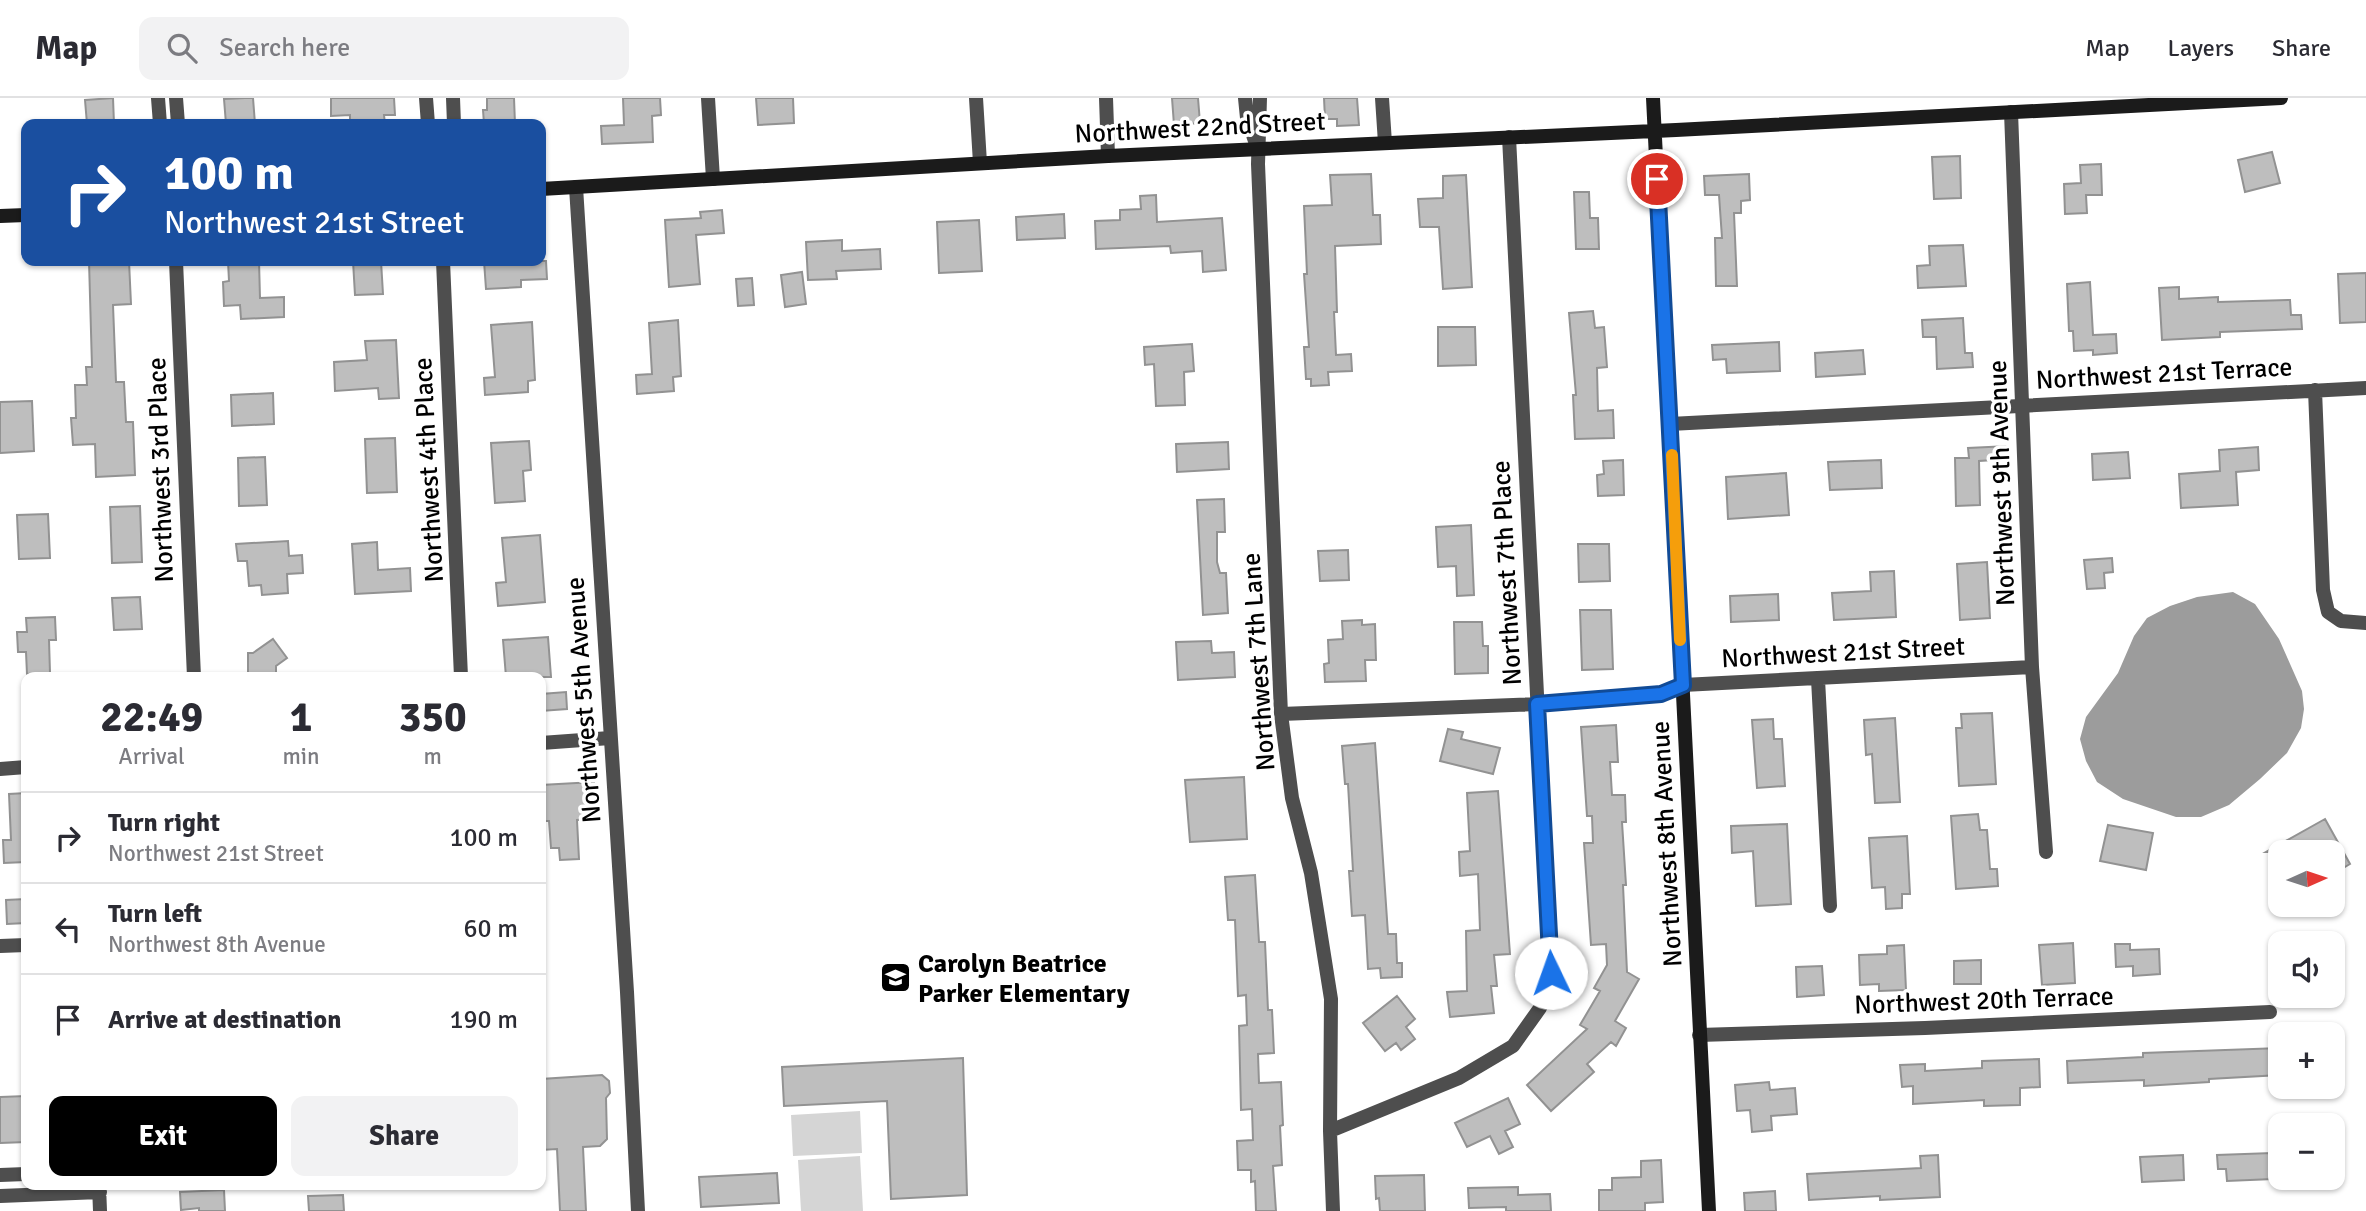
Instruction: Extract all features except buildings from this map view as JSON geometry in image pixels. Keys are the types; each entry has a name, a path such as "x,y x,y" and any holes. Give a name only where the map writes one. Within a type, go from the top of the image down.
{"street":[{"path":"158,98 160,119"},
{"path":"176,98 178,119"},
{"path":"426,98 428,119"},
{"path":"453,98 454,119"},
{"path":"708,98 713,179"},
{"path":"976,98 981,163"},
{"path":"1106,98 1108,156"},
{"name":"Northwest 7th Lane","path":"1245,98 1247,118 1257,149"},
{"name":"Northwest 7th Lane","path":"1260,98 1257,149 1281,714 1292,798 1311,873 1331,999 1330,1131 1333,1211"},
{"path":"1382,98 1385,143"},
{"name":"Northwest 8th Avenue","path":"1653,98 1709,1211"},
{"name":"Northwest 22nd Street","path":"546,189 1108,156 1654,131 2192,100 2281,98"},
{"name":"Northwest 9th Avenue","path":"2011,112 2032,667 2046,852"},
{"name":"Northwest 7th Place","path":"1330,1131 1459,1078 1513,1046 1540,1008 1551,973 1509,137"},
{"name":"Northwest 5th Avenue","path":"576,187 627,992 638,1211"},
{"path":"0,216 21,215"},
{"name":"Northwest 3rd Place","path":"176,266 194,672"},
{"name":"Northwest 4th Place","path":"443,266 461,672"},
{"name":"Northwest 21st Terrace","path":"1670,425 2366,388"},
{"path":"2315,390 2323,590 2328,612 2341,621 2366,623"},
{"name":"Northwest 21st Street","path":"1281,714 1537,704 1661,694 1683,685 2032,667"},
{"path":"1818,679 1830,906"},
{"path":"546,743 610,738"},
{"path":"0,769 21,767"},
{"path":"0,946 21,945"},
{"name":"Northwest 20th Terrace","path":"1699,1035 1925,1028 2270,1012"},
{"path":"0,1175 21,1174"},
{"path":"0,1196 75,1190"},
{"path":"100,1190 100,1211"}],"shaded area":[{"path":"2233,592 2255,604 2279,639 2302,691 2304,709 2301,728 2287,753 2260,779 2229,805 2201,817 2176,817 2123,799 2097,782 2086,761 2080,739 2086,717 2118,673 2134,636 2147,618 2170,606 2197,597"},
{"path":"860,1111 862,1153 793,1156 791,1115"},
{"path":"860,1156 863,1211 801,1211 798,1160"}],"slow traffic":[{"path":"1672,455 1680,640"}],"place":[{"name":"Carolyn Beatrice Parker Elementary","path":"895,978"}],"route":[{"path":"1551,973 1537,704 1661,694 1683,685 1657,179"}]}
